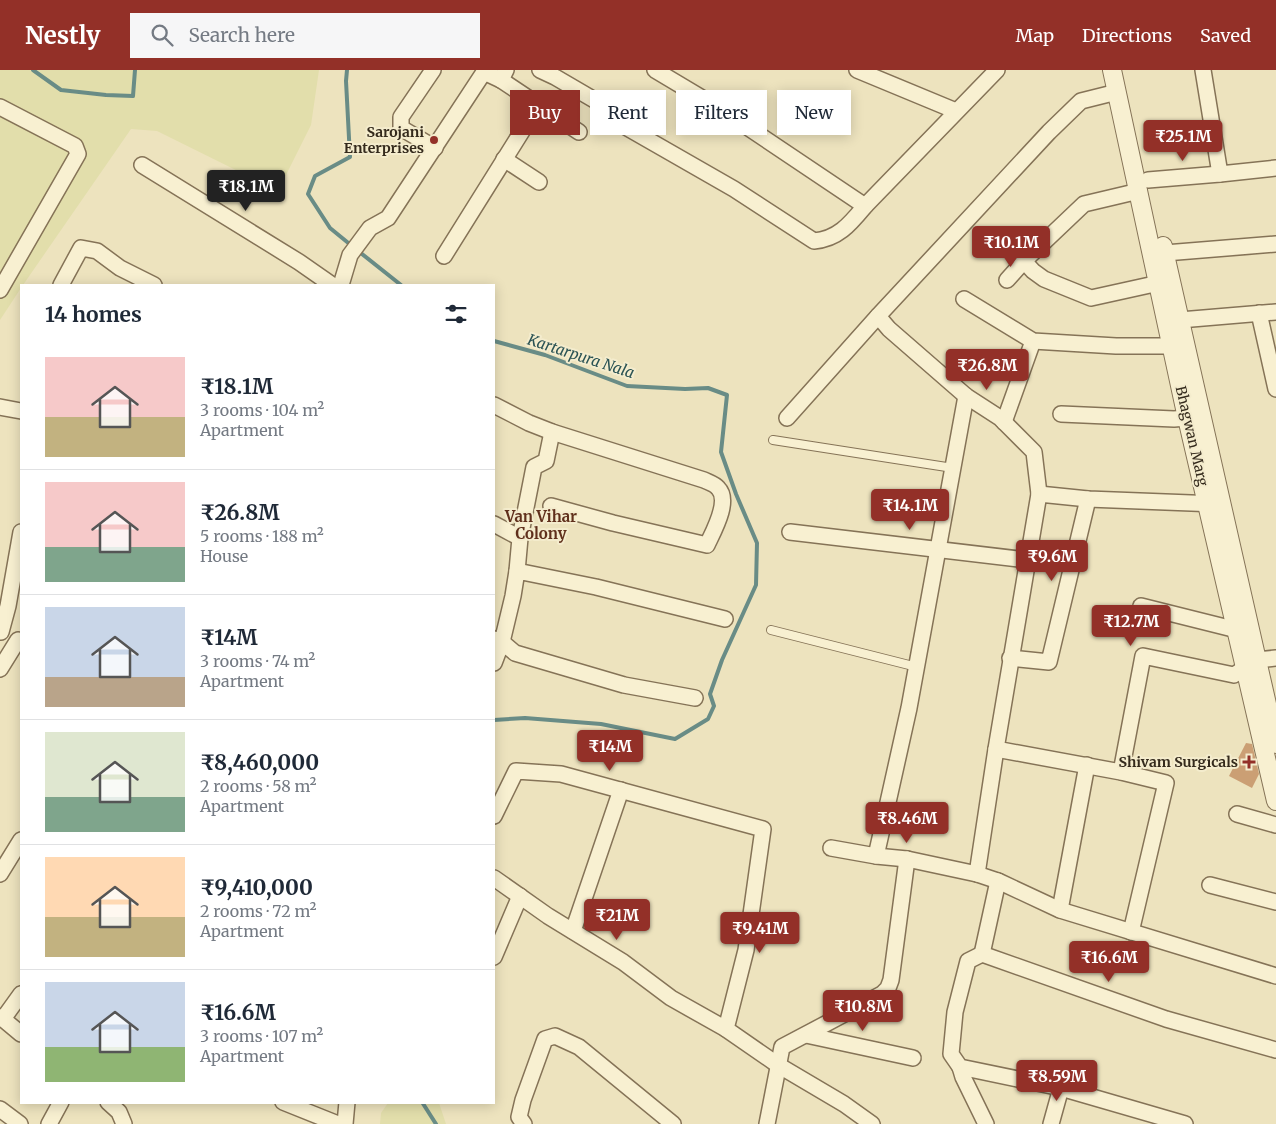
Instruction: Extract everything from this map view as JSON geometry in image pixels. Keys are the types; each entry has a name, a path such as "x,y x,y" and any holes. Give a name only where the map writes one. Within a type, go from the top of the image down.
{"street":[{"path":"433,70 401,117 400,128 435,148"},
{"path":"540,70 603,105 617,122 734,189 814,241 825,240 852,222 865,206 997,70"},
{"path":"654,70 722,110 865,206"},
{"name":"Bhagwan Marg","path":"1112,70 1143,185 1165,253 1173,320 1251,664 1276,801"},
{"name":"Bhagwan Marg","path":"1123,70 1159,283 1173,320 1172,346 1194,417"},
{"path":"1203,70 1220,174"},
{"path":"341,284 350,255 370,228 388,218 483,71 504,75 522,90"},
{"path":"864,71 956,111"},
{"path":"787,418 878,316 1048,132 1081,101 1117,92"},
{"path":"0,107 76,146 78,154 0,290"},
{"path":"444,256 519,135"},
{"path":"504,159 540,182"},
{"path":"142,165 299,262 331,284"},
{"path":"1006,280 1084,204 1143,185 1276,168"},
{"path":"1165,253 1276,244"},
{"path":"62,284 81,248 97,251 120,268 152,284"},
{"path":"1024,262 1044,279 1091,298 1159,283"},
{"path":"964,299 1033,341 1116,346 1172,346"},
{"path":"1173,320 1276,312"},
{"path":"1258,313 1276,389"},
{"path":"878,316 889,329 966,396 1004,422 1034,452 1038,494 1010,658 977,874"},
{"path":"1004,422 1033,341"},
{"path":"876,856 917,667 966,396"},
{"path":"495,406 529,423 552,432 704,480 718,487 722,495 722,510 707,545 551,506"},
{"path":"0,407 20,411"},
{"path":"1061,414 1174,419 1194,417"},
{"path":"495,658 498,641 513,596 520,538 534,467 546,461 552,432"},
{"path":"1038,494 1088,499 1214,504"},
{"path":"1010,658 1049,662 1088,499"},
{"name":"Bhagwan Marg","path":"1214,504 1237,630 1251,664 1276,744"},
{"path":"495,525 520,538"},
{"path":"790,532 1027,560"},
{"path":"0,669 20,641 1,631 8,606 20,538"},
{"path":"517,571 596,587 725,619"},
{"path":"1141,606 1237,630"},
{"path":"498,641 515,653 624,685 695,698"},
{"path":"1121,772 1143,656 1234,675 1251,664 1276,658"},
{"path":"996,748 1087,765 1166,783 1132,932"},
{"path":"1060,910 1087,765"},
{"path":"495,814 516,772 561,774 705,815 763,829 746,950 726,1029"},
{"path":"573,931 621,790"},
{"path":"1237,814 1276,825"},
{"path":"0,874 19,847"},
{"path":"830,848 907,859 977,874 998,881 1060,910 1276,976"},
{"path":"767,1124 782,1048 882,994 888,988 891,980 907,859"},
{"path":"495,879 623,962 671,998 726,1029 778,1065 844,1104 872,1124"},
{"path":"982,954 998,881"},
{"path":"1210,885 1276,902"},
{"path":"495,955 520,896"},
{"path":"986,1124 960,1067 951,1054 955,1012 968,961 982,954 1166,1019 1276,1050"},
{"path":"20,995 1,1018 20,1033"},
{"path":"806,1035 913,1058"},
{"path":"524,1124 519,1118 523,1100 545,1039 555,1036 579,1047 672,1124"},
{"path":"960,1067 1061,1088 1145,1118 1185,1124"},
{"path":"1051,1124 1061,1088"},
{"path":"49,1124 60,1104"},
{"path":"110,1104 119,1112 124,1124"},
{"path":"288,1104 338,1124"},
{"path":"345,1124 347,1104"},
{"path":"0,1109 20,1124"}],"lane":[{"path":"773,440 953,468"},
{"path":"771,630 917,667"}],"shaded area":[{"path":"0,70 319,70 311,125 278,191 157,131 131,129 24,284 20,284 20,290 0,320"},
{"path":"387,1104 439,1104 446,1124 380,1124 381,1113"}],"building":[{"path":"1246,743 1252,744 1259,774 1252,788 1229,776"}],"waterway":[{"name":"Kartarpura Nala","path":"33,70 61,90 133,96 135,70"},
{"name":"Kartarpura Nala","path":"347,70 350,157 315,176 308,194 330,228 352,246"},
{"name":"Kartarpura Nala","path":"357,250 400,284"},
{"name":"Kartarpura Nala","path":"495,341 545,355 627,386 685,389 708,388 727,395 721,452 736,494 757,543 756,585 722,660 710,694 714,706 708,719 675,739 601,724 525,718 495,720"},
{"name":"Kartarpura Nala","path":"423,1104 436,1124"}],"place":[{"name":"Sarojani Enterprises","path":"434,140"},
{"name":"Shivam Surgicals","path":"1249,762"}],"district":[{"name":"Van Vihar Colony","path":"541,524"}]}
